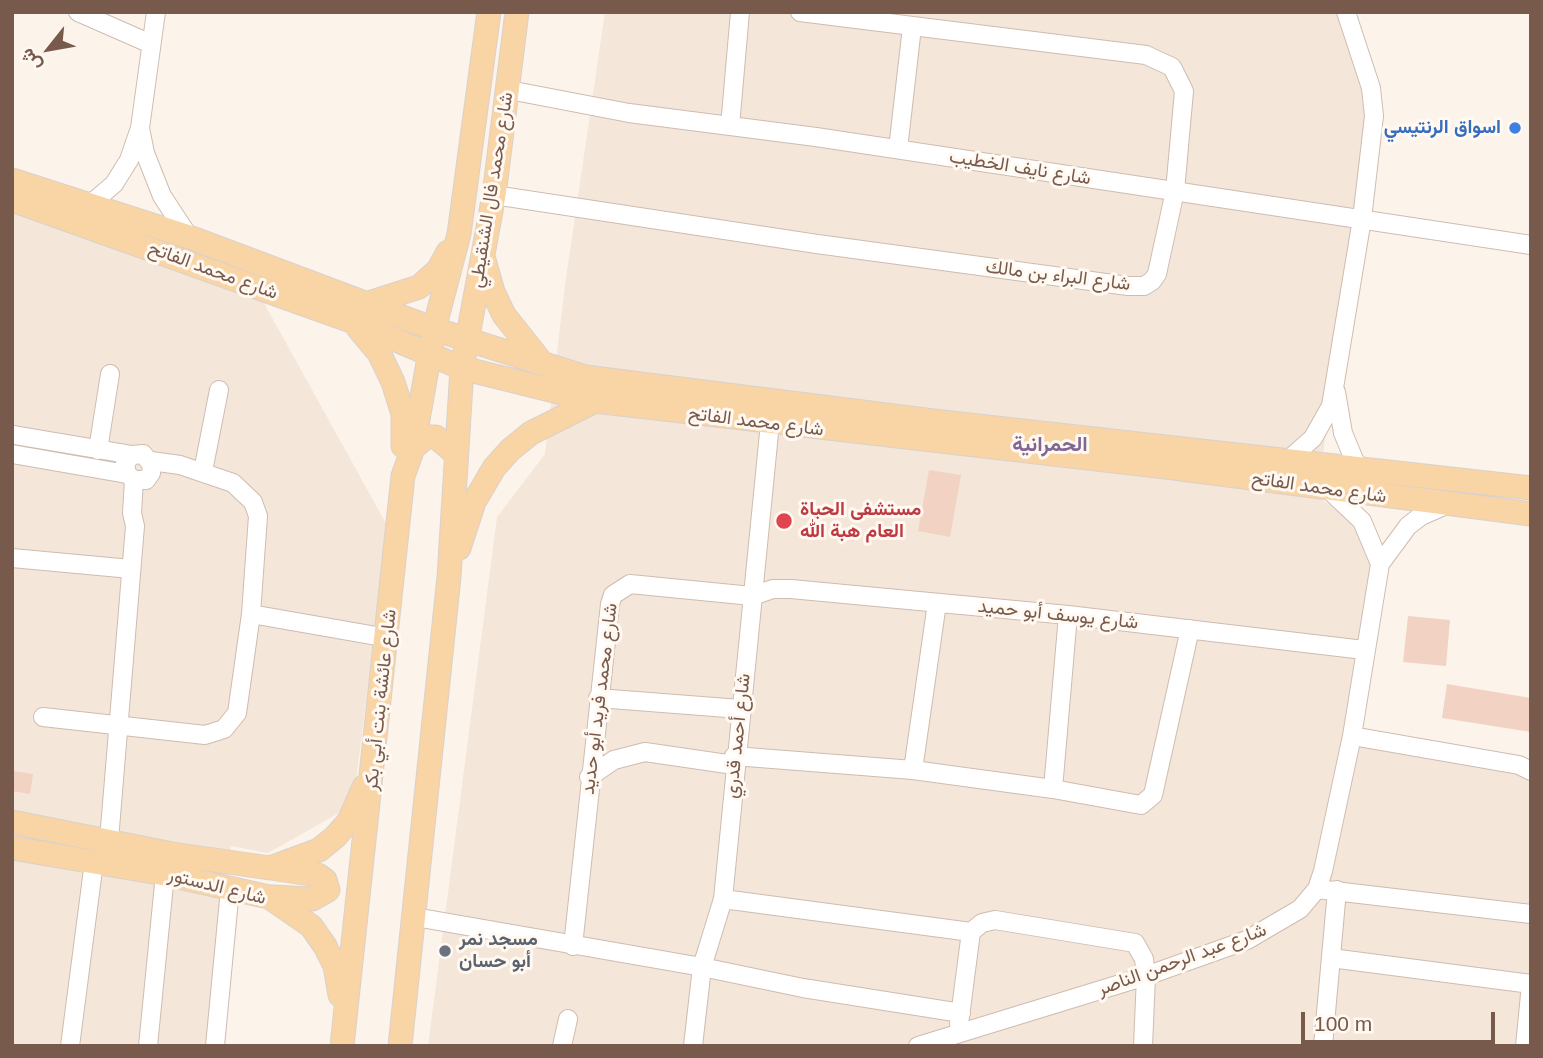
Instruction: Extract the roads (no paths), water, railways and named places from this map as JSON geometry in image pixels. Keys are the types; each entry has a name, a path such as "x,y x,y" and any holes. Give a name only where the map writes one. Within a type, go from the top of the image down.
{"main road":[{"name":"شارع محمد فال الشنقيطي","path":"430,356 434,329 459,234 489,12"},
{"name":"شارع محمد فال الشنقيطي","path":"462,368 494,195 517,12"},
{"name":"شارع محمد الفاتح","path":"12,180 87,207 189,237 434,329 585,377 1286,462 1531,488"},
{"name":"شارع محمد الفاتح","path":"12,200 351,321 462,368 595,401 1166,467 1531,514"},
{"path":"369,303 419,287 438,270 459,234"},
{"path":"483,253 493,292 503,315 542,362"},
{"path":"351,321 379,352 393,382 403,414 403,476"},
{"name":"شارع عائشة بنت أبي بكر","path":"344,1035 403,476 413,448 430,356"},
{"path":"403,1043 429,755 449,577 462,368"},
{"path":"449,577 474,502 494,468 531,433 595,401"},
{"path":"413,448 426,437 436,437 456,454"},
{"name":"شارع الدستور","path":"12,821 270,868 320,850 335,837 349,821 373,765"},
{"name":"شارع الدستور","path":"12,848 165,874 269,897 310,926 325,946 335,966 344,1035"},
{"path":"269,897 312,899 324,894 328,886 318,875 270,868"}],"street":[{"path":"78,12 150,44"},
{"path":"87,207 114,184 129,160 140,128 156,12"},
{"path":"730,126 740,12"},
{"name":"شارع البراء بن مالك","path":"494,195 831,246 1136,286 1152,281 1157,274 1175,191 1184,91 1179,76 1163,60 1146,55 800,12"},
{"path":"1286,462 1313,438 1323,423 1335,388 1362,219 1374,116 1371,88 1346,12"},
{"path":"898,149 912,27"},
{"name":"شارع نايف الخطيب","path":"509,90 577,105 898,149 1531,245"},
{"path":"140,128 145,153 162,196 189,237"},
{"path":"98,450 110,374"},
{"path":"1335,388 1343,433 1358,469"},
{"path":"199,471 219,390"},
{"name":"شارع أحمد قدري","path":"693,1046 702,967 723,899 734,760 769,423"},
{"path":"13,443 143,454 142,474 132,513 135,526 121,725 109,840"},
{"path":"13,443 142,474 199,471 244,491 258,516 251,614 237,713 224,729 205,735 43,717"},
{"path":"1329,490 1362,522 1380,564"},
{"name":"شارع عبد الرحمن الناصر","path":"918,1046 957,1040 1146,976 1266,931 1300,909 1317,889 1323,871 1352,736 1380,564 1408,526 1421,516 1446,505"},
{"path":"12,558 131,569"},
{"name":"شارع محمد فريد أبو حديد","path":"573,946 589,777 610,604 620,589 630,584 752,596"},
{"name":"شارع يوسف أبو حميد","path":"752,596 772,589 791,589 1068,615 1364,650"},
{"path":"913,770 937,603"},
{"path":"251,614 388,638"},
{"path":"1054,789 1068,615"},
{"path":"589,777 614,760 645,752 913,770 1054,789 1141,805 1148,802 1153,795 1190,629"},
{"path":"598,698 740,709"},
{"path":"1352,736 1519,765 1531,771"},
{"path":"70,1046 93,862"},
{"path":"148,1046 165,874"},
{"path":"215,1046 230,889"},
{"path":"1317,889 1531,914"},
{"path":"1328,1045 1337,890"},
{"path":"723,899 971,932"},
{"path":"415,917 702,967 803,988 961,1013"},
{"path":"957,1040 971,932 982,923 995,920 1135,943 1140,950 1146,976 1143,1046"},
{"path":"1331,958 1531,984 1525,1046"},
{"path":"562,1046 568,1019"}],"place":[{"name":"اسواق الرنتيسي","path":"1515,128"},
{"name":"مستشفى الحياة العام هبة الله","path":"784,521"},
{"name":"مسجد نمر أبو حسان","path":"445,951"}],"district":[{"name":"الحمرانية","path":"1050,445"}]}
